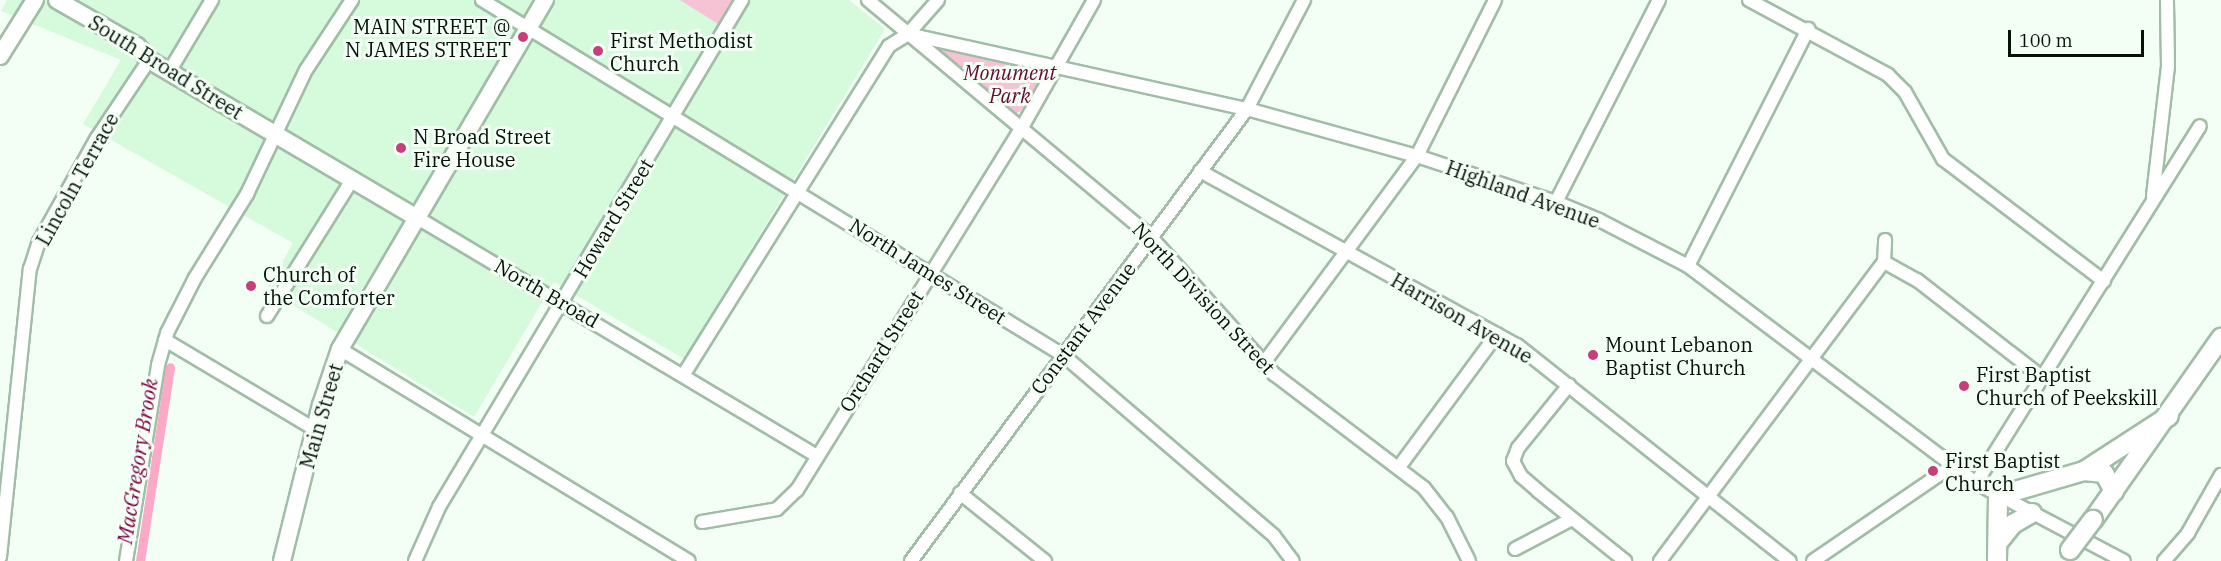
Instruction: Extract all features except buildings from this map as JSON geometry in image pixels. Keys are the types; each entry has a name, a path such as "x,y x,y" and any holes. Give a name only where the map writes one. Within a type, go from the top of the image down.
{"highway":[{"path":"2066,556 2169,416 2221,338"},
{"path":"1997,561 2000,540 1998,496 2084,471 2169,416"},
{"path":"2084,471 2104,472 2115,491"},
{"path":"2000,540 2013,524 2032,513"}],"main road":[{"path":"0,56 35,0"},
{"name":"South Broad Street","path":"57,0 137,46 149,60 276,134"},
{"name":"Main Street","path":"282,561 340,349 544,0"},
{"name":"North Broad","path":"276,134 416,217"}],"street":[{"path":"169,72 212,0"},
{"path":"126,561 165,340 195,278 247,194 306,70 352,0"},
{"name":"North James Street","path":"482,0 798,190 1063,355 1274,536 1293,561"},
{"name":"Howard Street","path":"415,561 439,507 742,0"},
{"name":"North Division Street","path":"868,0 1150,236 1263,364 1424,488 1447,517 1469,561"},
{"path":"684,374 889,46 908,34 938,0"},
{"name":"Orchard Street","path":"702,522 777,509 797,490 1059,67 1094,0"},
{"name":"Constant Avenue","path":"911,561 1150,236 1247,109 1304,0"},
{"path":"1263,364 1417,156 1495,0"},
{"path":"1556,202 1659,0"},
{"path":"1749,0 1808,29 1888,75 1905,92 1943,159 2104,281"},
{"path":"2150,206 2168,66 2167,0"},
{"path":"1688,266 1808,29"},
{"name":"Highland Avenue","path":"908,34 1247,109 1417,156 1556,202 1688,266 1976,483 2124,561"},
{"name":"Lincoln Terrace","path":"0,557 30,269 44,232 97,138 149,60"},
{"path":"1976,483 2200,126"},
{"name":"Harrison Avenue","path":"1200,171 1497,334 1569,385 1790,561"},
{"path":"267,316 352,180"},
{"name":"North Broad","path":"416,217 684,374 817,456"},
{"path":"1660,561 1884,262 1885,240"},
{"path":"1884,262 1917,280 2043,378"},
{"path":"1399,467 1497,334"},
{"path":"165,340 316,430"},
{"path":"340,349 689,561"},
{"path":"1569,385 1518,448 1513,462 1519,473 1625,561"},
{"path":"1813,561 1952,466"},
{"path":"2164,561 2188,533 2221,475"},
{"path":"960,493 1045,561"},
{"path":"1515,549 1572,519"}],"shaded area":[{"path":"7,0 849,0 885,29 684,359 554,282 474,417 267,289 293,243 83,124 121,60 1,11"}],"green space":[{"path":"680,0 741,0 723,27"},
{"name":"Monument Park","path":"937,46 1038,70 1042,77 1020,112 1013,114 935,50"}],"waterway":[{"name":"MacGregory Brook","path":"140,561 170,367"}],"place":[{"name":"MAIN STREET @ N JAMES STREET","path":"523,37"},
{"name":"First Methodist Church","path":"598,51"},
{"name":"N Broad Street Fire House","path":"401,148"},
{"name":"Church of the Comforter","path":"251,286"},
{"name":"Mount Lebanon Baptist Church","path":"1593,355"},
{"name":"First Baptist Church of Peekskill","path":"1964,386"},
{"name":"First Baptist Church","path":"1933,471"}]}
